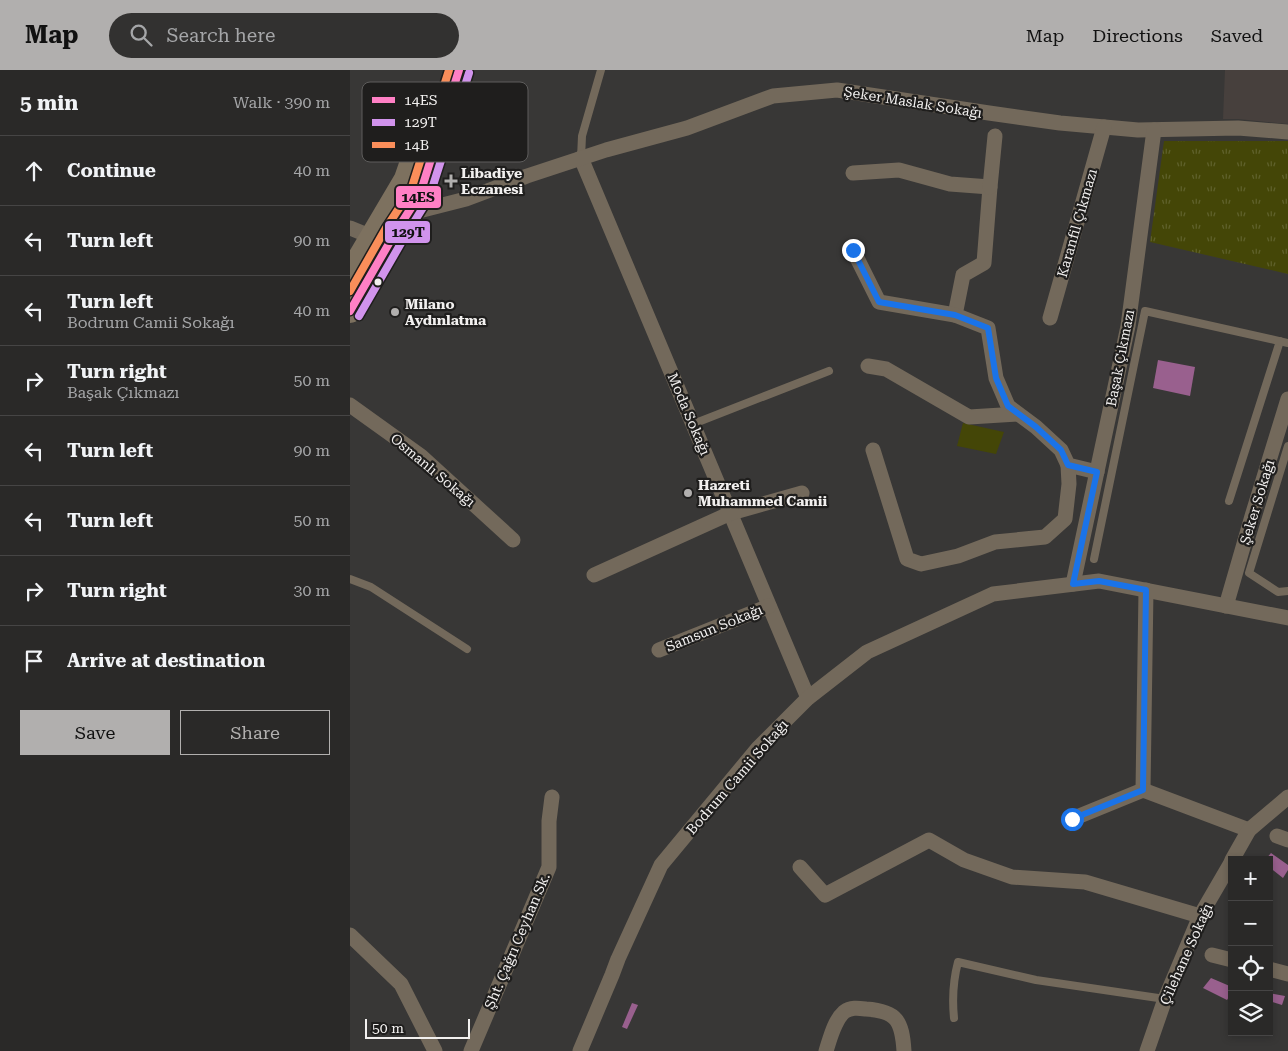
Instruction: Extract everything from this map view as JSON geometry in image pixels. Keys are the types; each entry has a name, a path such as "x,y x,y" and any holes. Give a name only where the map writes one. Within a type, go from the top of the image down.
{"main road":[{"path":"439,82 443,70"},
{"path":"455,82 459,70"},
{"path":"350,311 411,162"},
{"path":"352,266 379,243 407,214 420,194 430,162"}],"street":[{"name":"Şeker Maslak Sokağı","path":"407,214 466,199 581,158 687,128 773,96 837,90 1060,123 1138,130 1238,128 1288,132"},
{"name":"Karanfil Çıkmazı","path":"1050,318 1104,127"},
{"name":"Başak Çıkmazı","path":"1073,584 1128,326 1154,130"},
{"path":"955,315 963,275 984,263 995,136"},
{"name":"Moda Sokağı","path":"581,158 808,698"},
{"path":"853,173 899,170 950,184 990,187"},
{"path":"350,228 379,243"},
{"path":"853,250 879,302 955,315 988,328 996,378 1008,406 1036,427 1061,450 1068,465 1069,484 1065,519 1045,537 995,542 958,556 921,564 907,559 873,450"},
{"path":"868,366 886,369 969,417 1018,414"},
{"name":"Şeker Sokağı","path":"1226,606 1288,399"},
{"name":"Osmanlı Sokağı","path":"350,405 421,456 513,540"},
{"path":"1068,465 1097,472"},
{"path":"594,575 730,514 802,492"},
{"name":"Bodrum Camii Sokağı","path":"580,1051 618,959 661,865 758,748 808,698 867,652 993,594 1099,581 1288,618"},
{"path":"1143,790 1146,590"},
{"name":"Samsun Sokağı","path":"659,650 770,606"},
{"path":"1072,819 1143,790 1249,830"},
{"name":"Şht. Çağrı Ceyhan Sk.","path":"471,1051 549,867 549,821 552,797"},
{"name":"Çilehane Sokağı","path":"1234,856 1249,830 1288,797"},
{"path":"800,867 825,895 929,840 964,860 1012,877 1085,882 1200,916"},
{"name":"Çilehane Sokağı","path":"1147,1051 1165,999 1200,916 1228,867"},
{"path":"350,936 401,984 435,1051"},
{"path":"1212,955 1228,959"},
{"path":"1273,970 1288,974"},
{"path":"826,1051 837,1021 848,1009 854,1008 889,1013 900,1026 903,1033 904,1051"}],"lane":[{"path":"581,158 582,136 601,70"},
{"path":"1094,558 1146,311 1284,342 1229,501"},
{"path":"693,424 829,371"},
{"path":"1288,446 1249,574 1278,592 1288,591"},
{"path":"350,579 371,587 467,649"},
{"path":"954,1018 952,990 958,962 1036,980 1165,999"}],"shaded area":[{"path":"1225,70 1288,70 1288,124 1223,119"},
{"path":"1158,360 1195,367 1190,396 1153,388"},
{"path":"1271,853 1288,865 1288,870 1283,878 1273,870 1273,856 1268,856"},
{"path":"1211,978 1228,985 1228,999 1227,1000 1203,988"},
{"path":"1273,994 1285,996 1282,1005 1273,1002"},
{"path":"632,1003 638,1005 627,1029 622,1027"}],"green space":[{"path":"1164,141 1288,141 1288,274 1150,242"},
{"path":"963,423 1004,432 996,454 957,446"}],"transit line":[{"name":"14B","path":"445,82 449,70"},
{"name":"14ES","path":"455,82 459,70"},
{"name":"129T","path":"466,82 469,73"},
{"name":"14B","path":"350,291 386,228 411,190 420,162"},
{"name":"14ES","path":"350,311 420,194 430,162"},
{"name":"129T","path":"359,316 429,198 441,162"}],"place":[{"name":"Libadiye Eczanesi","path":"451,181"},
{"name":"Milano Aydınlatma","path":"395,312"},
{"name":"Hazreti Muhammed Camii","path":"688,493"}],"route":[{"path":"853,250 879,302 955,315 988,328 996,378 1008,406 1036,427 1061,450 1068,465 1097,472 1073,584 1099,581 1146,590 1143,790 1072,819"}]}
